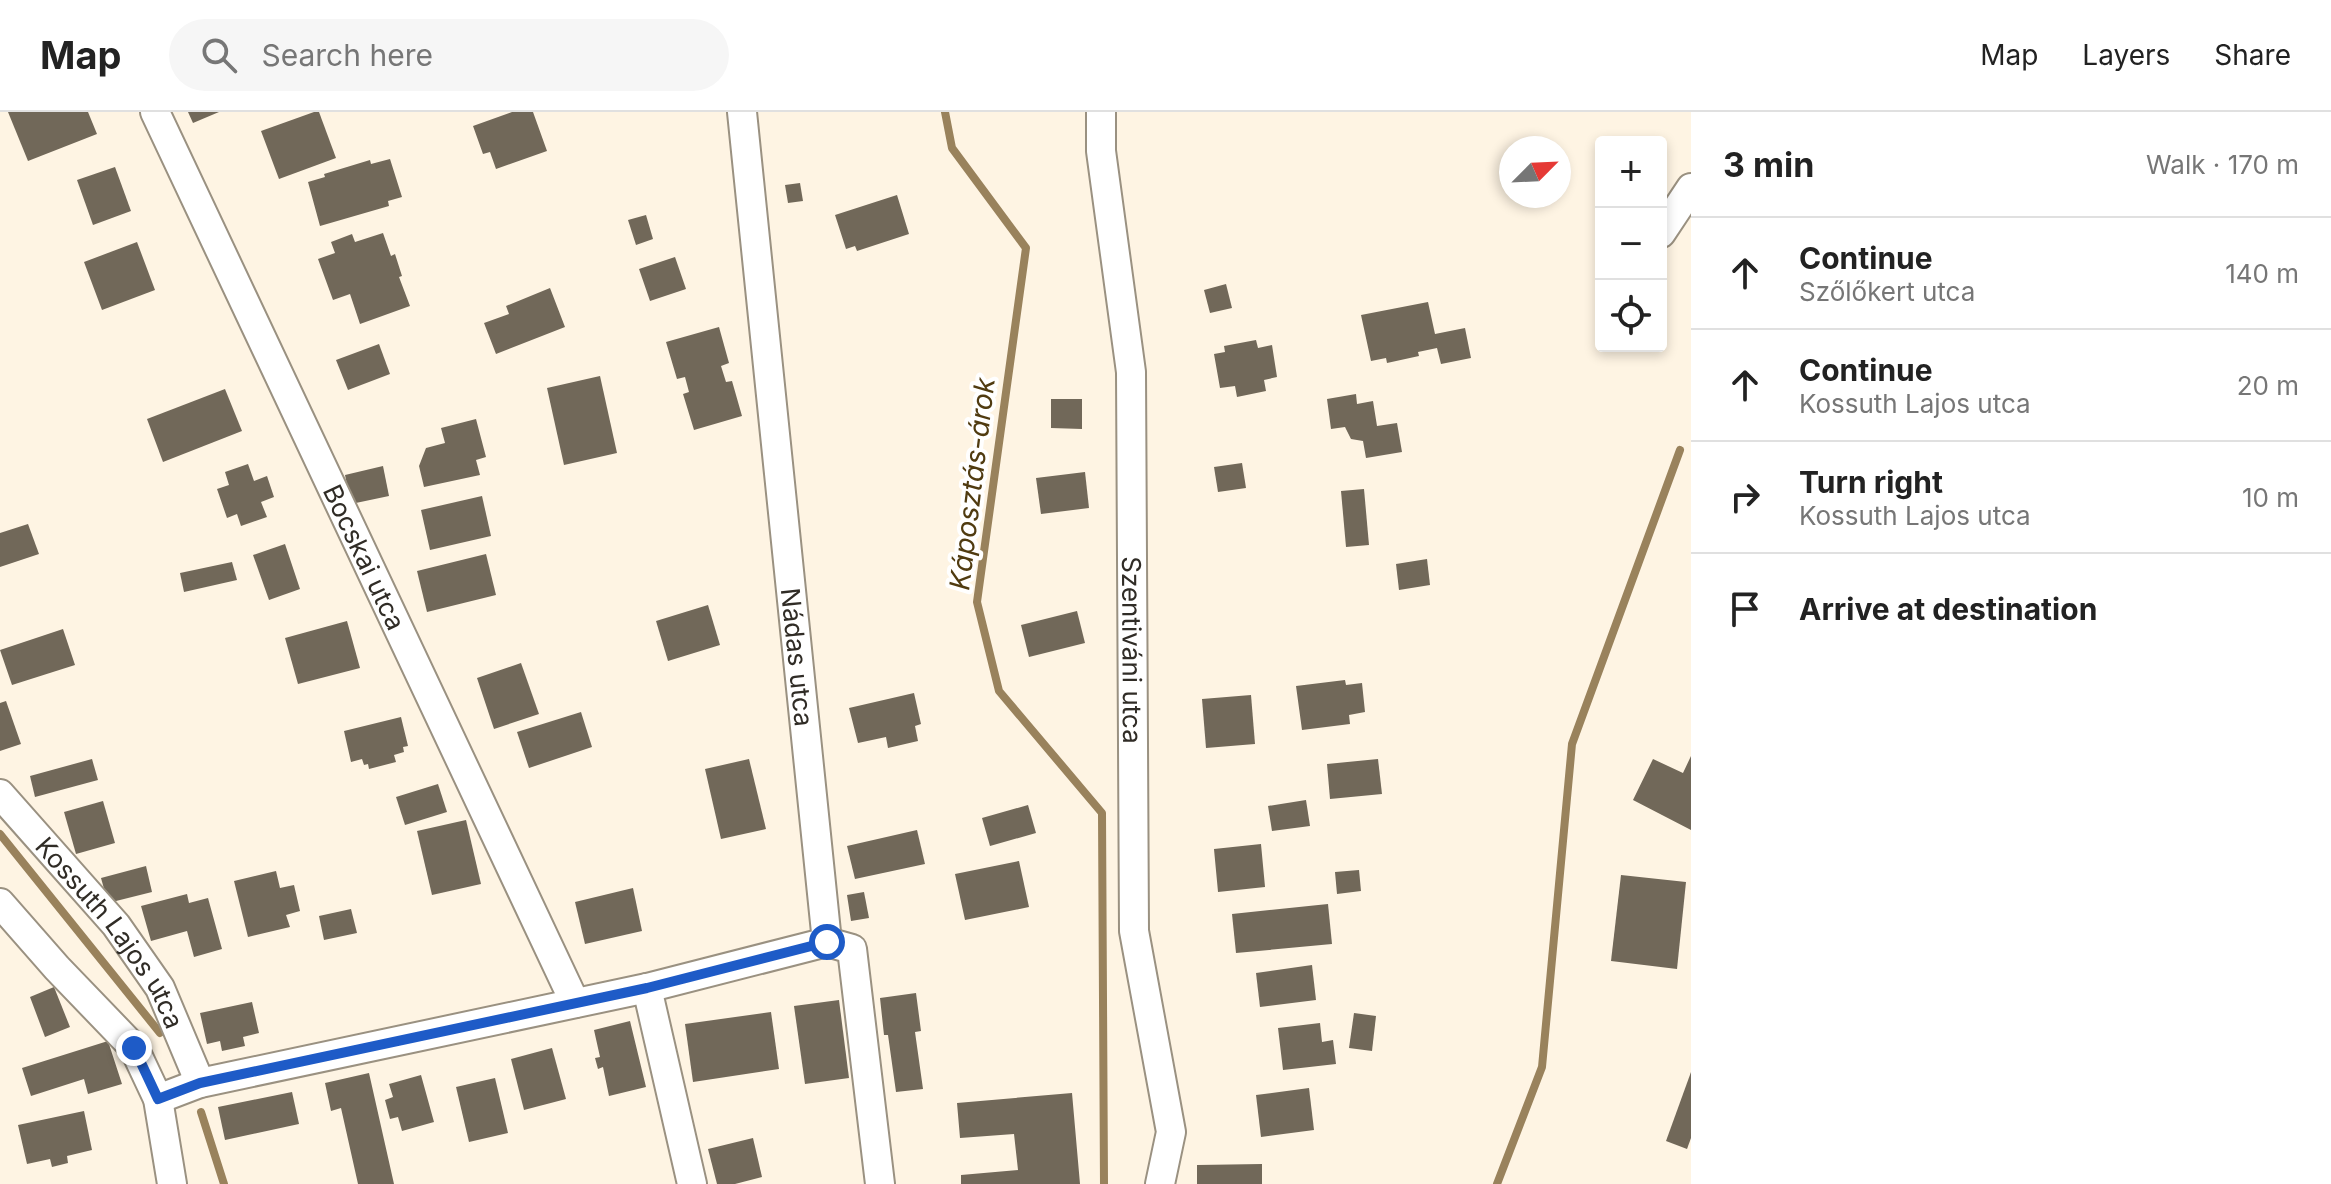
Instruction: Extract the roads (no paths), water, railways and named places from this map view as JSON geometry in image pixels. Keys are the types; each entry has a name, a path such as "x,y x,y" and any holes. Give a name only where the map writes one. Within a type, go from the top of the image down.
{"street":[{"name":"Bocskai utca","path":"155,112 575,1003"},
{"name":"Nádas utca","path":"742,112 827,942"},
{"name":"Szentiváni utca","path":"1101,112 1101,151 1131,372 1134,931 1171,1132 1160,1184"},
{"path":"1667,224 1691,188"},
{"name":"Kossuth Lajos utca","path":"0,794 116,925 160,988 200,1083"},
{"name":"Kossuth Lajos utca","path":"0,903 134,1048 158,1099 172,1184"},
{"path":"158,1099 200,1083 647,988 827,942 852,949 880,1184"},
{"path":"647,988 692,1184"}],"waterway":[{"name":"Káposztás-árok","path":"945,112 952,148 1026,248 977,602 999,691 1102,813 1104,1184"},
{"path":"1497,1184 1542,1067 1572,744 1680,450"},
{"path":"0,834 160,1033"},
{"path":"201,1112 224,1184"}]}
